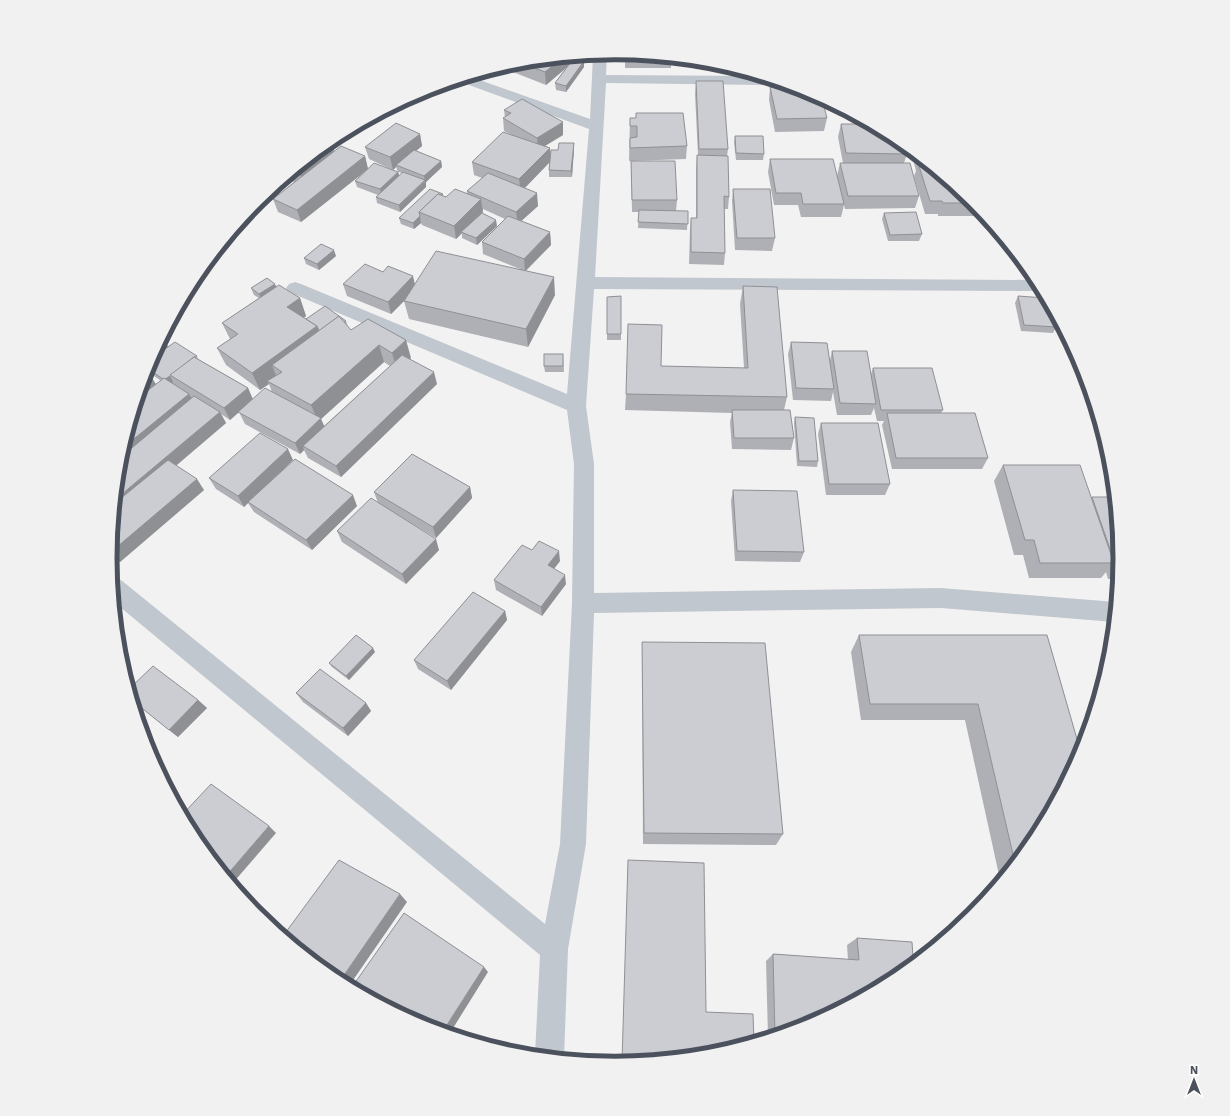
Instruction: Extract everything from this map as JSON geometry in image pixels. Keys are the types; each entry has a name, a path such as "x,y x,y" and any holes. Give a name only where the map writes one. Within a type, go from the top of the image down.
{"street":[{"path":"550,1052 554,949 573,844 582,603 584,464 576,406 597,127 600,60"},
{"path":"600,79 754,80"},
{"path":"472,81 597,127"},
{"path":"585,283 1032,286"},
{"path":"295,288 576,406"},
{"path":"118,593 554,949"},
{"path":"582,603 941,598 1110,612"}],"building":[{"path":"584,61 566,86 555,83 571,62"},
{"path":"555,64 545,72 533,67"},
{"path":"696,81 723,81 728,149 699,149"},
{"path":"770,87 778,87 824,106 827,118 777,119"},
{"path":"522,99 563,122 537,138 503,118 511,113 504,110"},
{"path":"636,113 683,113 687,146 630,148 630,138 637,137 637,126 630,126 630,118 636,118"},
{"path":"396,123 420,134 390,157 365,147"},
{"path":"841,124 859,124 906,154 846,153"},
{"path":"503,132 550,148 519,179 472,162"},
{"path":"735,136 763,136 764,154 736,153"},
{"path":"559,143 574,143 571,171 549,170 551,150 558,150"},
{"path":"341,146 365,156 297,210 273,199"},
{"path":"331,149 334,150 300,174"},
{"path":"414,150 441,161 424,176 396,165"},
{"path":"697,155 728,156 729,197 724,196 725,253 691,252 691,218 697,218"},
{"path":"770,159 833,159 844,204 803,204 801,193 776,193"},
{"path":"631,161 675,161 677,200 632,200"},
{"path":"374,163 398,172 380,189 355,181"},
{"path":"840,163 910,163 919,196 848,196"},
{"path":"918,163 964,203 943,203 942,201 930,201"},
{"path":"403,172 425,180 399,205 376,197"},
{"path":"488,173 537,193 516,212 467,191"},
{"path":"430,189 443,194 438,194 419,212 420,216 413,223 399,218"},
{"path":"455,189 481,199 454,226 419,212 438,194 446,197"},
{"path":"733,189 770,189 775,238 737,238"},
{"path":"639,210 688,211 688,224 638,222"},
{"path":"916,212 922,234 890,235 884,213"},
{"path":"482,213 496,220 476,238 461,232"},
{"path":"508,216 550,232 524,259 482,242"},
{"path":"321,244 334,250 317,264 304,258"},
{"path":"436,251 554,277 526,329 404,301"},
{"path":"365,264 383,272 388,266 413,276 388,302 343,284"},
{"path":"267,278 275,284 259,294 251,288"},
{"path":"279,285 300,298 287,307 317,326 252,373 217,348 238,334 222,323"},
{"path":"743,286 777,287 787,397 626,394 628,324 662,325 661,366 748,368"},
{"path":"621,296 621,334 607,334 607,297"},
{"path":"1018,296 1039,298 1056,327 1024,325"},
{"path":"325,306 339,316 319,331 317,326 306,319"},
{"path":"339,316 351,330 368,319 406,340 392,353 379,345 311,405 267,381 282,372 272,365"},
{"path":"175,342 197,356 170,376 163,379 153,372 162,351"},
{"path":"791,342 827,343 834,389 796,388"},
{"path":"832,351 867,351 876,404 840,403"},
{"path":"544,354 563,354 563,366 544,366"},
{"path":"402,355 434,372 336,466 303,446"},
{"path":"194,357 248,388 224,408 170,375"},
{"path":"873,368 932,368 943,410 881,410"},
{"path":"164,378 189,394 131,441 134,429 145,393"},
{"path":"265,388 321,418 295,443 238,412"},
{"path":"194,396 220,412 121,495 129,450"},
{"path":"732,410 790,410 794,438 734,438"},
{"path":"887,413 975,413 988,458 896,458"},
{"path":"795,417 814,418 818,461 799,461"},
{"path":"821,423 878,423 890,484 829,484"},
{"path":"260,433 288,449 238,496 209,478"},
{"path":"412,454 470,487 433,527 374,492"},
{"path":"295,459 353,495 306,540 248,502"},
{"path":"168,460 197,479 117,547 120,499"},
{"path":"1003,465 1080,465 1113,563 1040,563 1034,540 1025,540"},
{"path":"733,490 797,491 804,552 737,551"},
{"path":"1092,497 1109,497 1113,557"},
{"path":"371,498 436,539 402,574 337,531"},
{"path":"539,541 559,551 548,565 565,575 541,607 494,580 522,545 532,550"},
{"path":"473,592 505,611 447,681 414,660"},
{"path":"356,635 373,648 346,676 329,663"},
{"path":"859,635 1047,635 1078,742 1062,778 1046,807 1029,835 1013,856 978,704 870,704"},
{"path":"642,642 765,643 783,834 644,833"},
{"path":"153,666 198,700 169,730 140,706 133,685"},
{"path":"320,669 366,703 343,728 296,693"},
{"path":"211,784 269,826 229,872 201,835 186,811"},
{"path":"339,860 400,894 344,976 312,953 286,931"},
{"path":"628,860 704,863 706,1012 753,1014 754,1036 680,1052 622,1056"},
{"path":"404,913 484,967 446,1026 395,1005 355,982"},
{"path":"857,938 912,942 913,957 892,972 835,1005 775,1030 773,954 859,960"}]}
